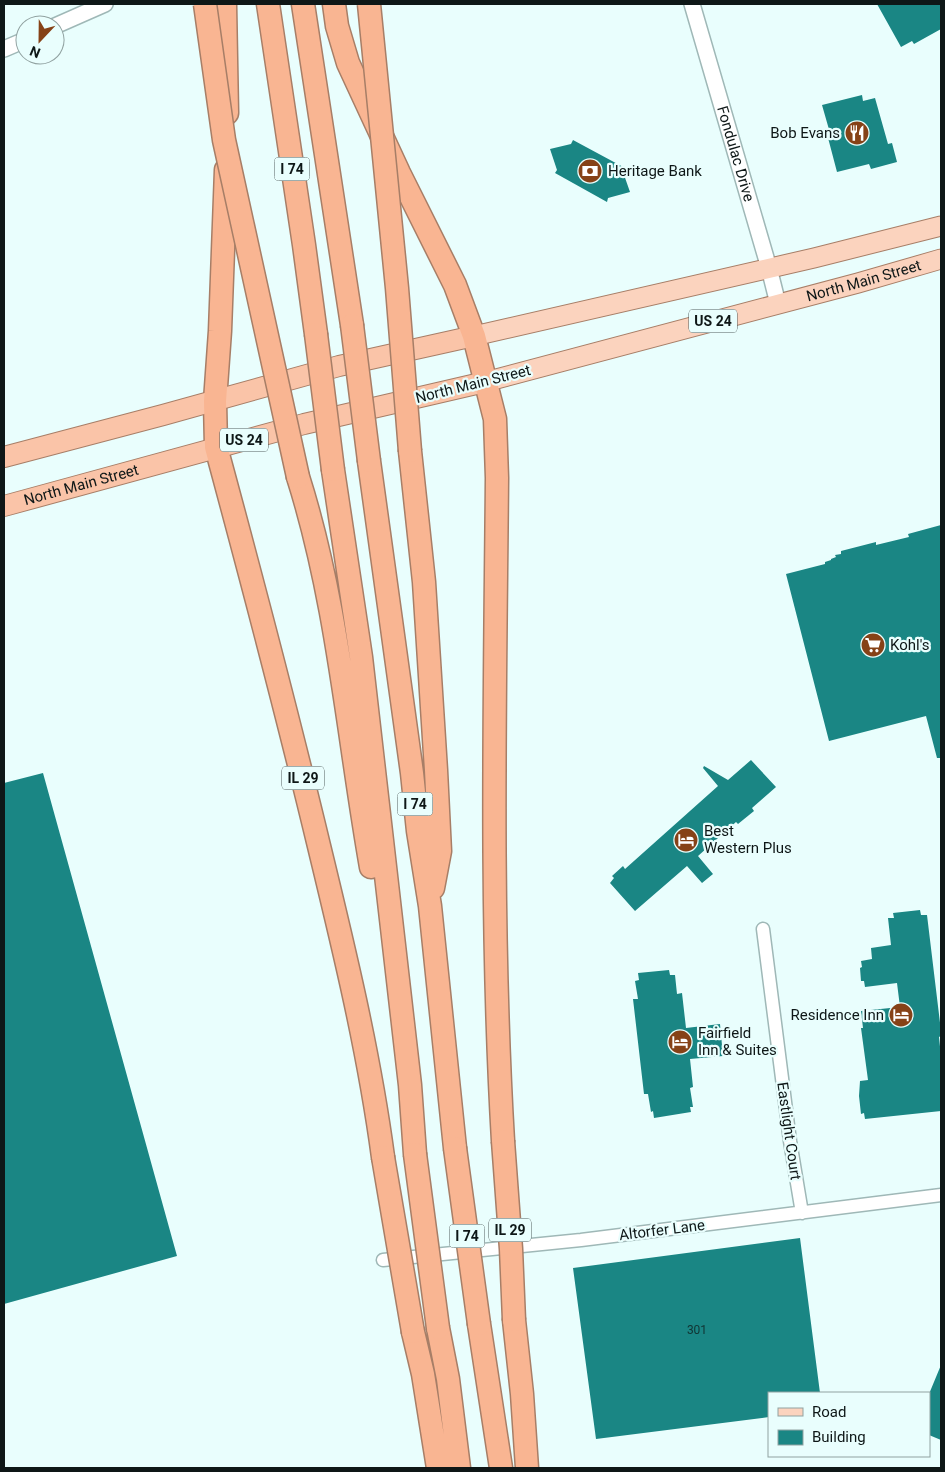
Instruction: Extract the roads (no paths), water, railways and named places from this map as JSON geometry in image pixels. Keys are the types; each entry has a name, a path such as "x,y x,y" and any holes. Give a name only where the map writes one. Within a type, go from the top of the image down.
{"highway":[{"path":"205,4 224,140 337,647 366,835 410,1084"},
{"path":"215,401 228,116 225,4"},
{"name":"I 74","path":"268,4 304,245 333,470 361,657 410,1084 415,1154 459,1468"},
{"name":"I 74","path":"303,4 352,326 412,773 418,831 430,906 455,1148 501,1468"},
{"path":"334,4 348,63 455,285 474,336 485,382"},
{"path":"369,4 397,288 410,451 425,592 440,851 430,906"},
{"path":"4,457 339,366 474,336"},
{"name":"IL 29","path":"485,382 495,419 497,478 495,918 497,1050 512,1249 514,1320 527,1468"},
{"name":"North Main Street","path":"4,506 304,424 485,382"},
{"name":"IL 29","path":"215,401 216,447 300,764 341,937 375,1095 383,1157 413,1332 423,1374 438,1468"}],"main road":[{"path":"474,336 941,226"},
{"name":"North Main Street","path":"485,382 858,283 941,259"}],"street":[{"path":"65,22 105,4"},
{"name":"Fondulac Drive","path":"692,4 778,304"},
{"name":"Eastlight Court","path":"763,929 784,1096 802,1213"},
{"name":"Altorfer Lane","path":"383,1260 581,1240 941,1195"}],"place":[{"name":"Bob Evans","path":"857,133"},
{"name":"Heritage Bank","path":"590,171"},
{"name":"Kohl's","path":"873,645"},
{"name":"Best Western Plus","path":"686,840"},
{"name":"Residence Inn","path":"901,1015"},
{"name":"Fairfield Inn & Suites","path":"680,1042"}]}
